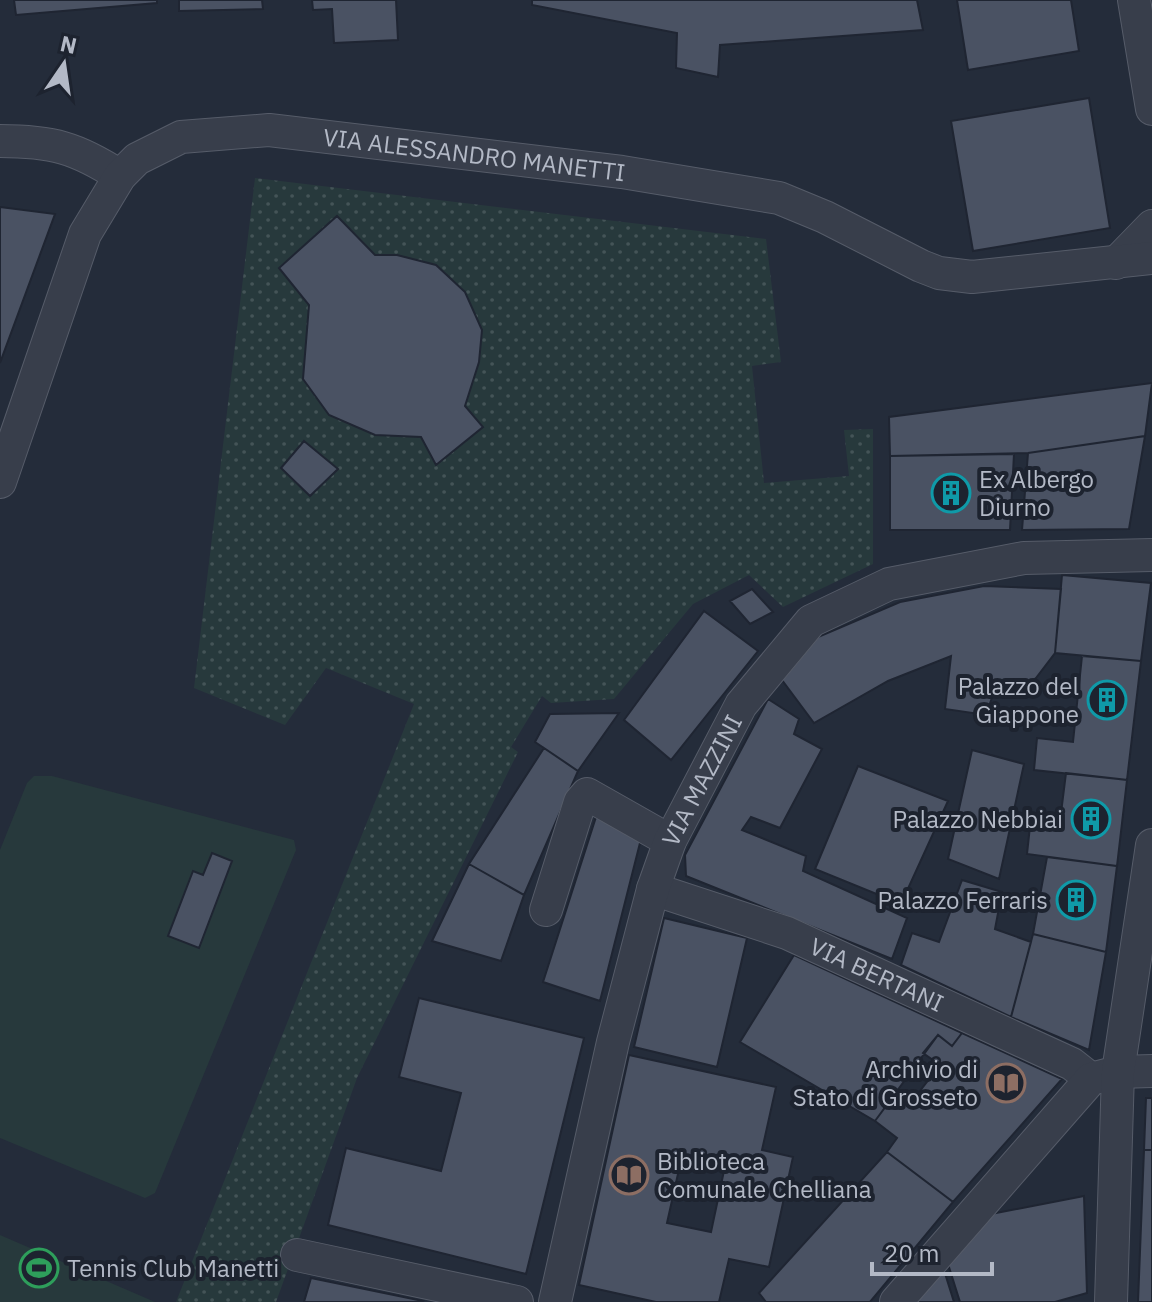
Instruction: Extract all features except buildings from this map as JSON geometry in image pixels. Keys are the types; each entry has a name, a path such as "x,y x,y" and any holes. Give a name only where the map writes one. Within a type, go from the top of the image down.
{"street":[{"path":"1134,0 1152,109"},
{"name":"VIA ALESSANDRO MANETTI","path":"0,482 85,234 120,176 137,159 181,137 269,130 622,172 779,198 939,273 996,276 1152,258"},
{"path":"0,141 57,144 88,155 120,176"},
{"path":"1116,263 1152,226"},
{"name":"VIA MAZZINI","path":"555,1302 613,1042 653,889 670,841 741,705 811,621 889,584 1024,558 1152,555"},
{"path":"546,910 580,802 587,794 670,841"},
{"path":"1111,1302 1105,1075 1152,845"},
{"name":"VIA BERTANI","path":"653,889 787,933 1072,1064 1105,1075"},
{"path":"896,1302 979,1204 1105,1075 1152,1071"},
{"path":"297,1255 517,1302"}],"shaded area":[{"path":"255,178 766,239 781,362 752,366 764,483 849,476 844,430 873,429 873,564 783,607 749,575 693,604 614,699 551,703 542,696 511,747 518,752 357,1078 276,1302 176,1302 414,704 326,668 285,725 194,688"},
{"path":"34,776 52,776 294,840 296,850 155,1193 145,1198 0,1138 0,850 27,783"},
{"name":"Tennis Club Manetti","path":"0,1235 155,1302 0,1302"}],"place":[{"name":"Ex Albergo Diurno","path":"951,493"},
{"name":"Palazzo del Giappone","path":"1107,700"},
{"name":"Palazzo Nebbiai","path":"1091,819"},
{"name":"Palazzo Ferraris","path":"1076,900"},
{"name":"Archivio di Stato di Grosseto","path":"1006,1083"},
{"name":"Biblioteca Comunale Chelliana","path":"629,1175"},
{"name":"Tennis Club Manetti","path":"39,1268"}]}
